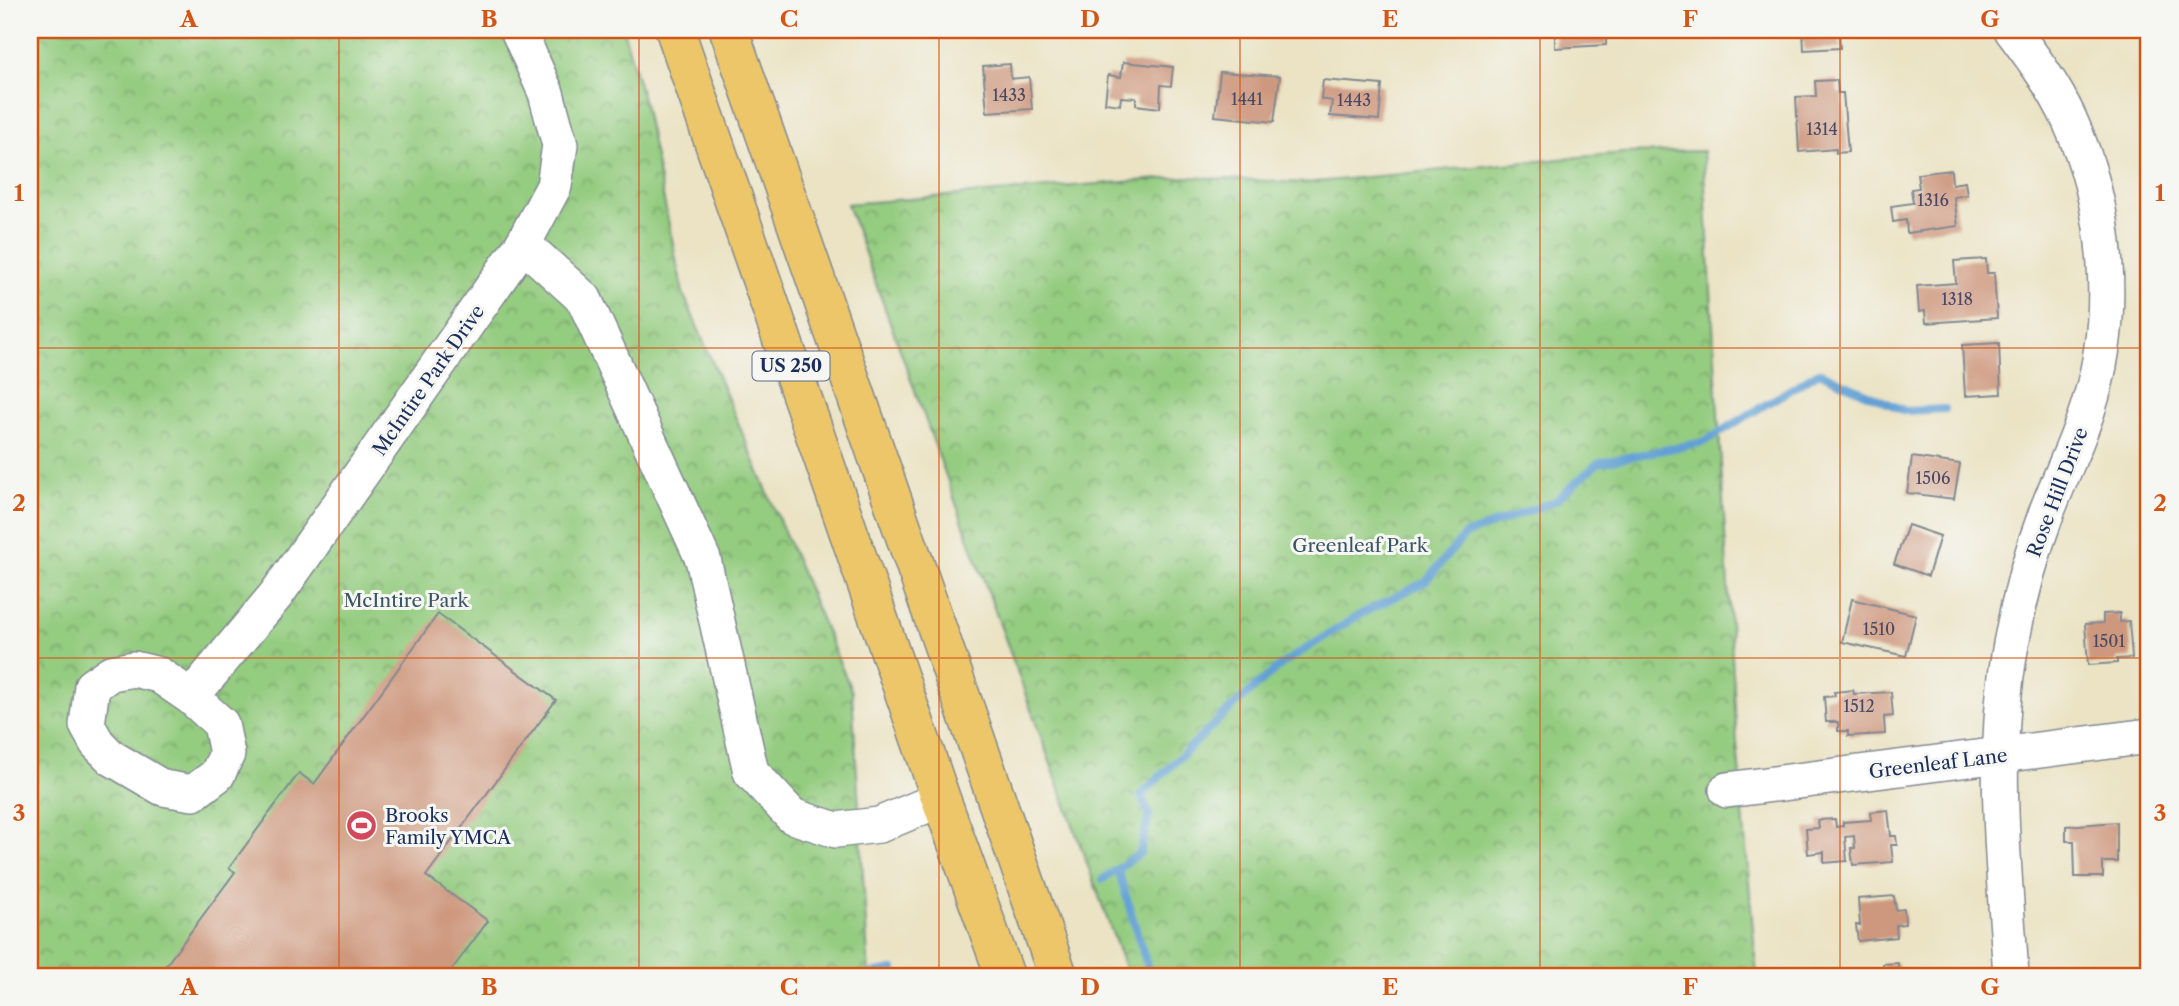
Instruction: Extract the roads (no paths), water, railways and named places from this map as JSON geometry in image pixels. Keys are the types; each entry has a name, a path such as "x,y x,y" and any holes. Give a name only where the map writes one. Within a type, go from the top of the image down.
{"highway":[{"name":"US 250","path":"729,30 1058,976"},
{"name":"US 250","path":"675,32 1004,976"}],"street":[{"name":"McIntire Park Drive","path":"191,697 276,594 523,244 554,186 559,145 546,93 519,30"},
{"name":"Rose Hill Drive","path":"2011,976 2000,755 2011,645 2025,577 2089,406 2100,354 2105,312 2104,260 2099,217 2087,167 2068,118 2038,64 2012,30"},
{"path":"523,244 584,299 703,559 751,772 792,816 836,830 879,825 941,799"},
{"name":"Greenleaf Lane","path":"1727,790 2149,736"}],"waterway":[{"path":"1103,879 1140,853 1149,815 1141,795 1228,711 1282,664 1359,615 1425,582 1465,535 1555,501 1598,463 1704,442 1819,372 1905,411 1945,409"},
{"path":"2145,467 2149,468"},
{"path":"1118,869 1150,976"},
{"path":"859,976 894,970"}],"place":[{"name":"Brooks Family YMCA","path":"362,826"}],"park label":[{"name":"Greenleaf Park","path":"1360,545"},
{"name":"McIntire Park","path":"406,600"}]}
